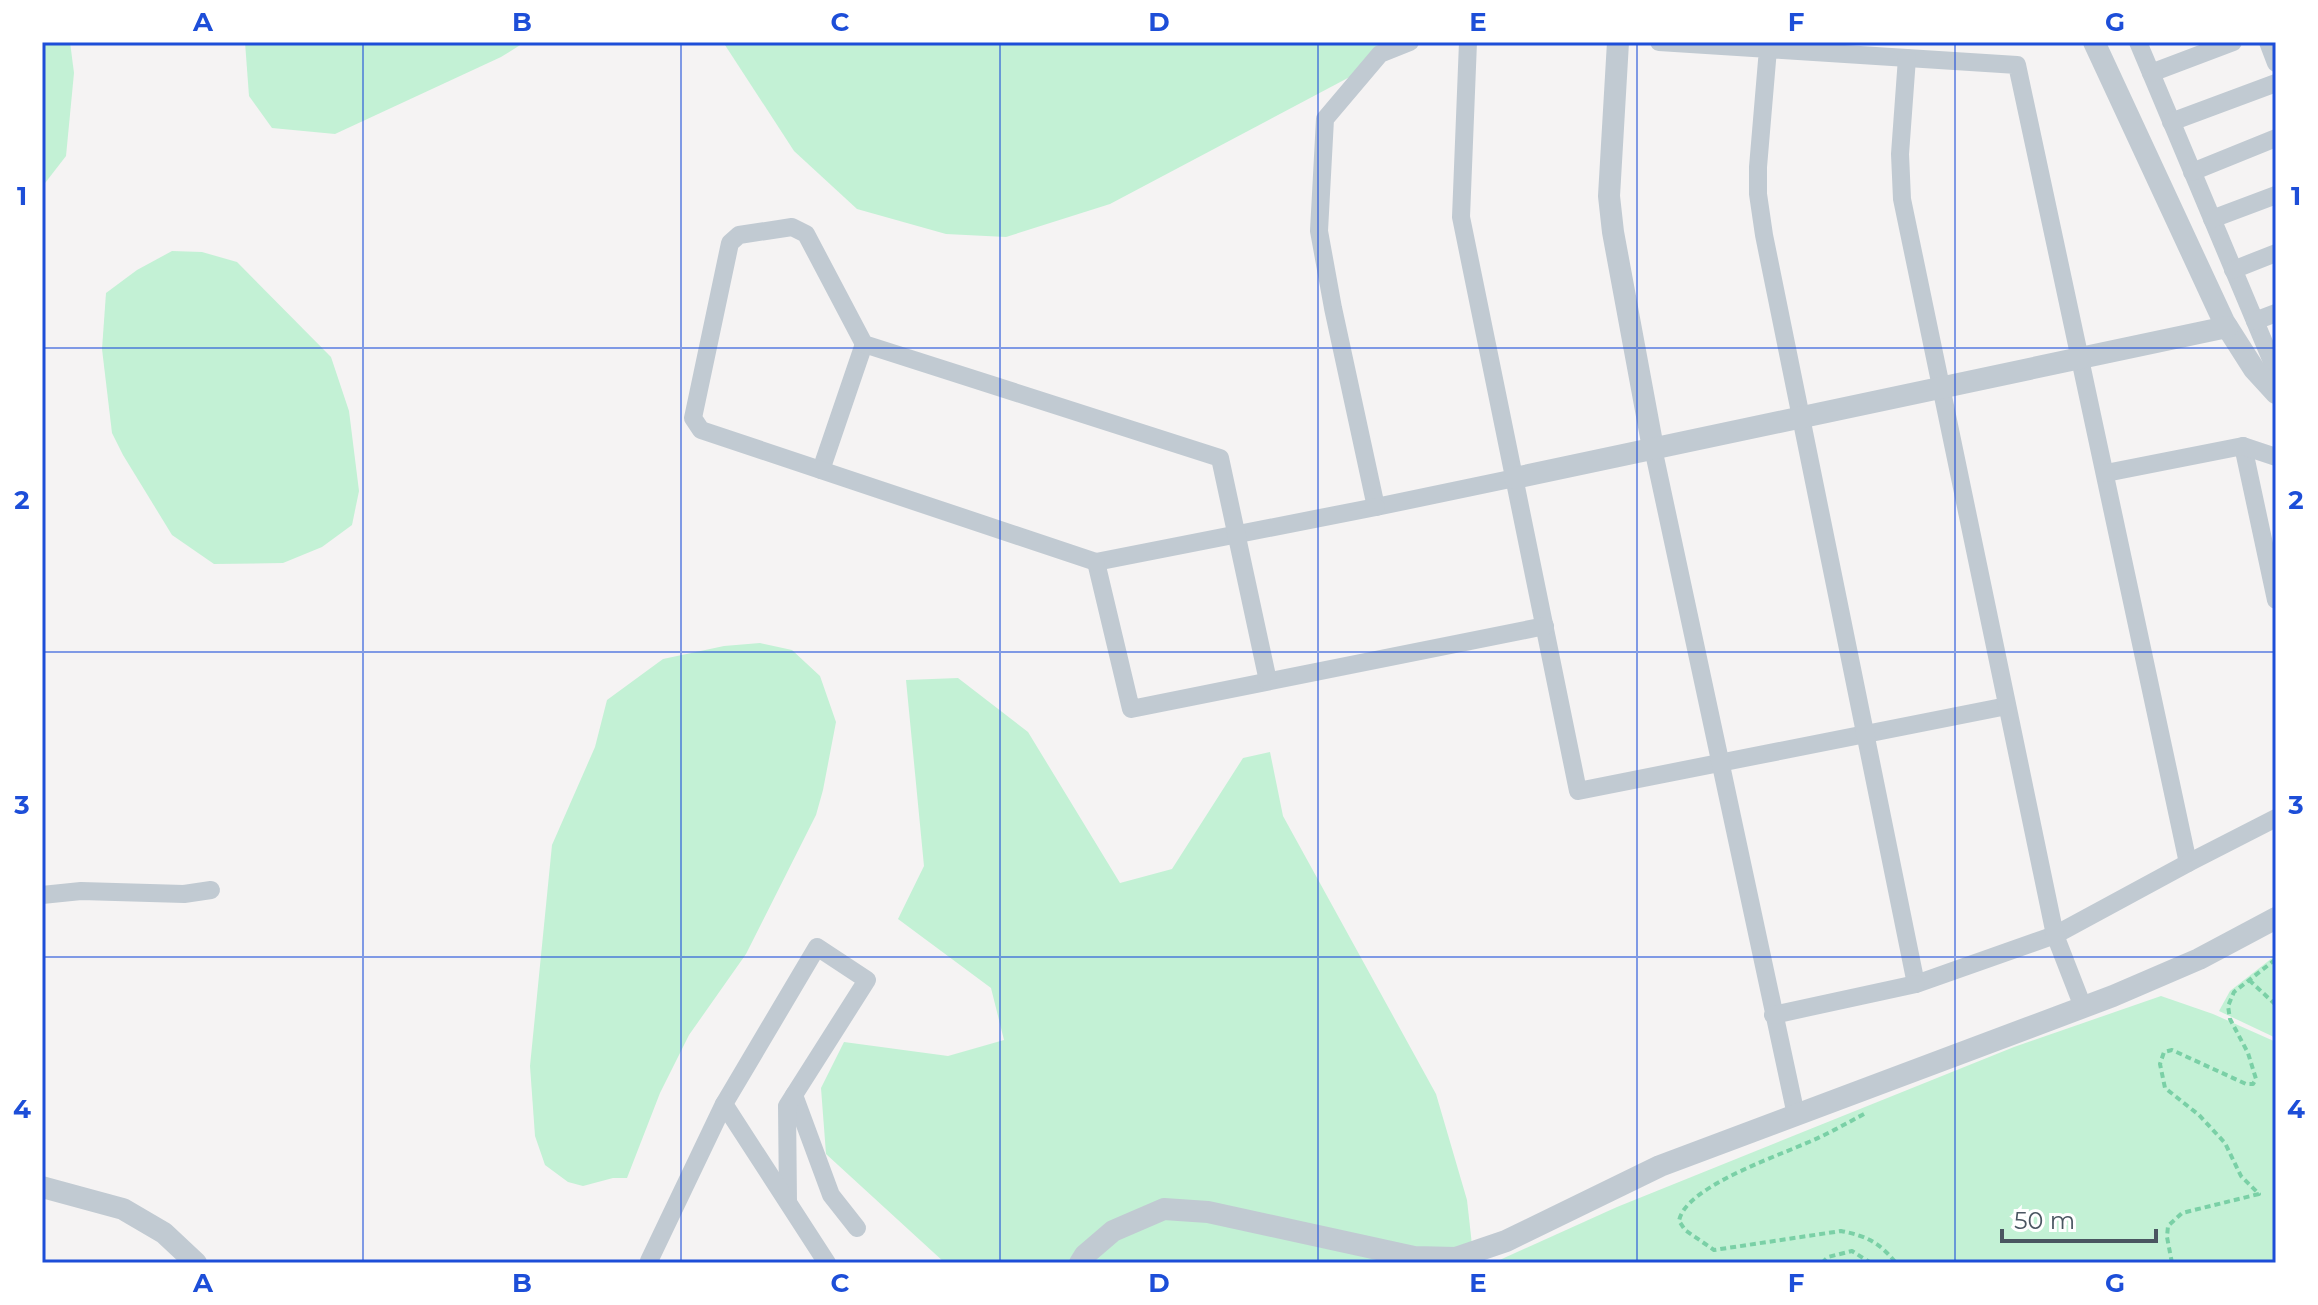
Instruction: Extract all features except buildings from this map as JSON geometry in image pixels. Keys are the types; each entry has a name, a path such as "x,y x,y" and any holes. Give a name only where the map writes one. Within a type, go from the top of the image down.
{"street":[{"path":"1376,507 1319,231 1325,119 1380,54 1410,42"},
{"path":"1468,42 1461,217 1578,791 2007,706"},
{"path":"1618,42 1609,196 1613,232 1653,448 1796,1115"},
{"path":"1659,42 2017,65 2188,863"},
{"path":"2094,42 2227,327 2254,369 2275,380"},
{"path":"2138,42 2255,321 2275,380"},
{"path":"2151,73 2233,42"},
{"path":"2268,42 2276,63"},
{"path":"1768,49 1758,194 1764,235 1916,984"},
{"path":"1907,58 1900,154 1902,199 2055,935 2083,1007"},
{"path":"2171,122 2276,83"},
{"path":"2192,172 2276,138"},
{"path":"2212,219 2276,195"},
{"path":"1268,681 1236,535 1220,458 864,344 806,234 792,227 739,235 730,243 693,418 701,430 1096,562 1236,535 1376,507 2227,327"},
{"path":"2233,270 2276,253"},
{"path":"2255,321 2276,313"},
{"path":"821,470 864,344"},
{"path":"2106,473 2243,446 2276,457"},
{"path":"2243,446 2276,600"},
{"path":"1096,562 1131,709 1545,626"},
{"path":"1773,1015 1916,984 2055,935 2276,818"},
{"path":"42,895 81,891 184,894 211,890"},
{"path":"1080,1263 1113,1231 1164,1209 1208,1212 1414,1257 1456,1258 1506,1241 1660,1166 2083,1007 2199,959 2276,918"},
{"path":"649,1262 724,1104 817,947 867,980 787,1106 788,1202"},
{"path":"794,1095 831,1195 857,1228"},
{"path":"724,1104 827,1263"},
{"path":"42,1187 123,1209 164,1233 196,1263"}],"path":[{"path":"2172,1263 2168,1226 2182,1213 2259,1194 2241,1176 2225,1143 2199,1115 2165,1088 2160,1064 2164,1052 2172,1050 2246,1084 2253,1084 2256,1079 2248,1053 2230,1019 2228,1006 2234,992 2276,959"},
{"path":"2249,980 2276,1005"},
{"path":"1871,1110 1820,1138 1724,1179 1698,1196 1680,1214 1679,1221 1685,1230 1714,1250 1841,1231 1855,1233 1883,1246 1896,1263"},
{"path":"1822,1263 1828,1257 1852,1251 1871,1263"}],"green space":[{"path":"42,42 70,42 74,73 66,156 42,187"},
{"path":"245,42 525,42 501,57 335,134 272,128 249,96"},
{"path":"723,42 1400,42 1378,62 1110,204 1006,237 946,234 857,209 794,151"},
{"path":"172,251 202,252 237,262 331,357 349,411 359,491 352,525 322,547 283,563 214,564 172,535 123,455 112,433 102,349 106,293 137,270"},
{"path":"760,643 792,650 820,676 836,722 816,815 746,954 689,1035 660,1093 627,1178 613,1178 583,1186 568,1182 545,1165 535,1136 530,1066 552,845 595,747 607,700 663,659 724,646"},
{"path":"958,678 1028,732 1120,883 1172,869 1243,758 1270,752 1283,816 1436,1094 1467,1200 1474,1263 945,1263 826,1154 821,1088 844,1042 948,1056 1004,1040 991,988 898,919 924,866 906,680"},
{"path":"2276,955 2276,1038 2219,1011 2230,991"},
{"path":"2161,996 2213,1014 2276,1042 2276,1263 1493,1263 1617,1207 2014,1047"}]}
